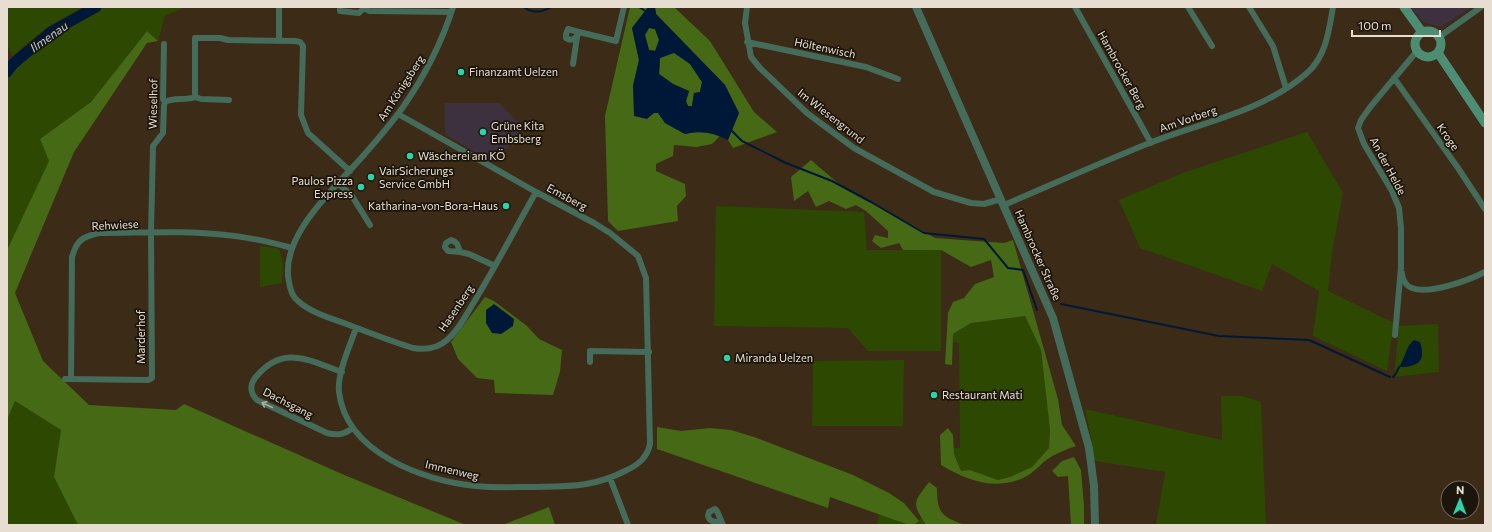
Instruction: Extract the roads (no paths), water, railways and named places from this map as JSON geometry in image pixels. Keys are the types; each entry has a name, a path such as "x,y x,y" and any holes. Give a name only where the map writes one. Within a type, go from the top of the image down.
{"main road":[{"path":"1404,7 1422,32"},
{"path":"1426,30 1433,31 1439,36 1441,45 1438,53 1426,57 1422,56 1417,51 1415,40 1422,32 1426,30"},
{"path":"1438,53 1485,123"}],"street":[{"path":"279,7 279,40"},
{"name":"Am Königsberg","path":"340,7 340,11 359,13 363,8 369,11 452,10 433,57 398,114 309,218 292,248 288,263 288,276 292,293 297,301 312,310 356,328"},
{"path":"573,64 578,34 616,41 624,7"},
{"name":"Im Wiesengrund","path":"747,7 745,23 747,42 751,57 760,68 807,113 854,148 934,192 971,204 1003,202"},
{"name":"Hambrocker Straße","path":"916,7 1053,318 1089,448 1094,486 1095,525"},
{"name":"Hambrocker Berg","path":"1074,7 1151,143"},
{"path":"1188,7 1212,46"},
{"path":"1249,7 1272,46 1286,88"},
{"name":"Am Vorberg","path":"1003,202 1151,143 1253,106 1286,88 1307,73 1316,62 1328,36 1333,7"},
{"path":"1439,36 1481,7 1485,10"},
{"path":"195,97 195,38 300,42 302,46 301,115 308,133 350,171"},
{"name":"Höltenwisch","path":"747,42 866,67 898,79"},
{"name":"Wieselhof","path":"151,233 152,146 163,133 165,102 164,44"},
{"name":"An der Helde","path":"1395,335 1401,267 1401,228 1399,208 1392,191 1364,144 1358,128 1361,120 1417,51"},
{"name":"Kroge","path":"1394,78 1458,168 1485,209"},
{"path":"165,102 169,100 188,100 195,97 201,99 229,100"},
{"name":"Emsberg","path":"398,114 604,229 638,256 646,278 649,352 650,444"},
{"path":"339,184 352,196 370,224"},
{"name":"Hasenberg","path":"356,328 413,348 422,349 436,346 447,340 460,324 495,266 536,192"},
{"name":"Rehwiese","path":"68,379 72,257 75,246 85,237 99,233 223,235 251,238 292,248"},
{"name":"Marderhof","path":"68,379 148,380 152,378 151,233"},
{"path":"460,252 495,266"},
{"path":"1401,267 1402,278 1407,285 1411,288 1420,290 1432,289 1473,278 1485,272"},
{"name":"Immenweg","path":"356,328 342,372 339,390 341,403 346,416 353,428 376,452 397,463 434,478 477,486 492,487 573,486 594,484 633,467 644,458 650,444"},
{"path":"590,362 590,351 649,352"},
{"name":"Dachsgang","path":"342,372 298,358 286,357 274,361 265,367 253,380 251,391 257,400 328,433 337,436 344,434 353,428"},
{"path":"610,478 628,525"}],"water":[{"path":"648,7 655,7 656,14 725,85 739,113 728,140 707,133 696,132 685,134 665,123 658,113 654,113 647,119 634,116 633,86 639,60 632,28","holes":["649,28 655,29 659,40 655,51 649,50 645,35","674,53 690,64 702,82 700,92 694,93 692,106 688,106 686,101 689,91 673,84 659,74 660,58"]},
{"path":"494,304 514,319 513,326 501,334 492,333 486,323 486,310"},
{"path":"1414,340 1420,342 1422,349 1421,359 1410,366 1399,367 1410,345"}],"waterway":[{"name":"Ilmenau","path":"7,72 13,64 51,32 96,7"},
{"path":"524,7 530,11 538,12 551,7"},
{"path":"639,7 647,12"},
{"path":"730,129 742,141 786,163 832,181 924,233 984,239 1008,268 1023,270 1037,310"},
{"path":"1061,304 1219,336 1309,340 1390,377"},
{"path":"1393,377 1399,367"}],"place":[{"name":"Finanzamt Uelzen","path":"461,72"},
{"name":"Grüne Kita Embsberg","path":"483,132"},
{"name":"Wäscherei am KÖ","path":"410,156"},
{"name":"VairSicherungs Service GmbH","path":"371,177"},
{"name":"Paulos Pizza Express","path":"361,187"},
{"name":"Katharina-von-Bora-Haus","path":"506,206"},
{"name":"Miranda Uelzen","path":"727,358"},
{"name":"Restaurant Mati","path":"934,395"}]}
